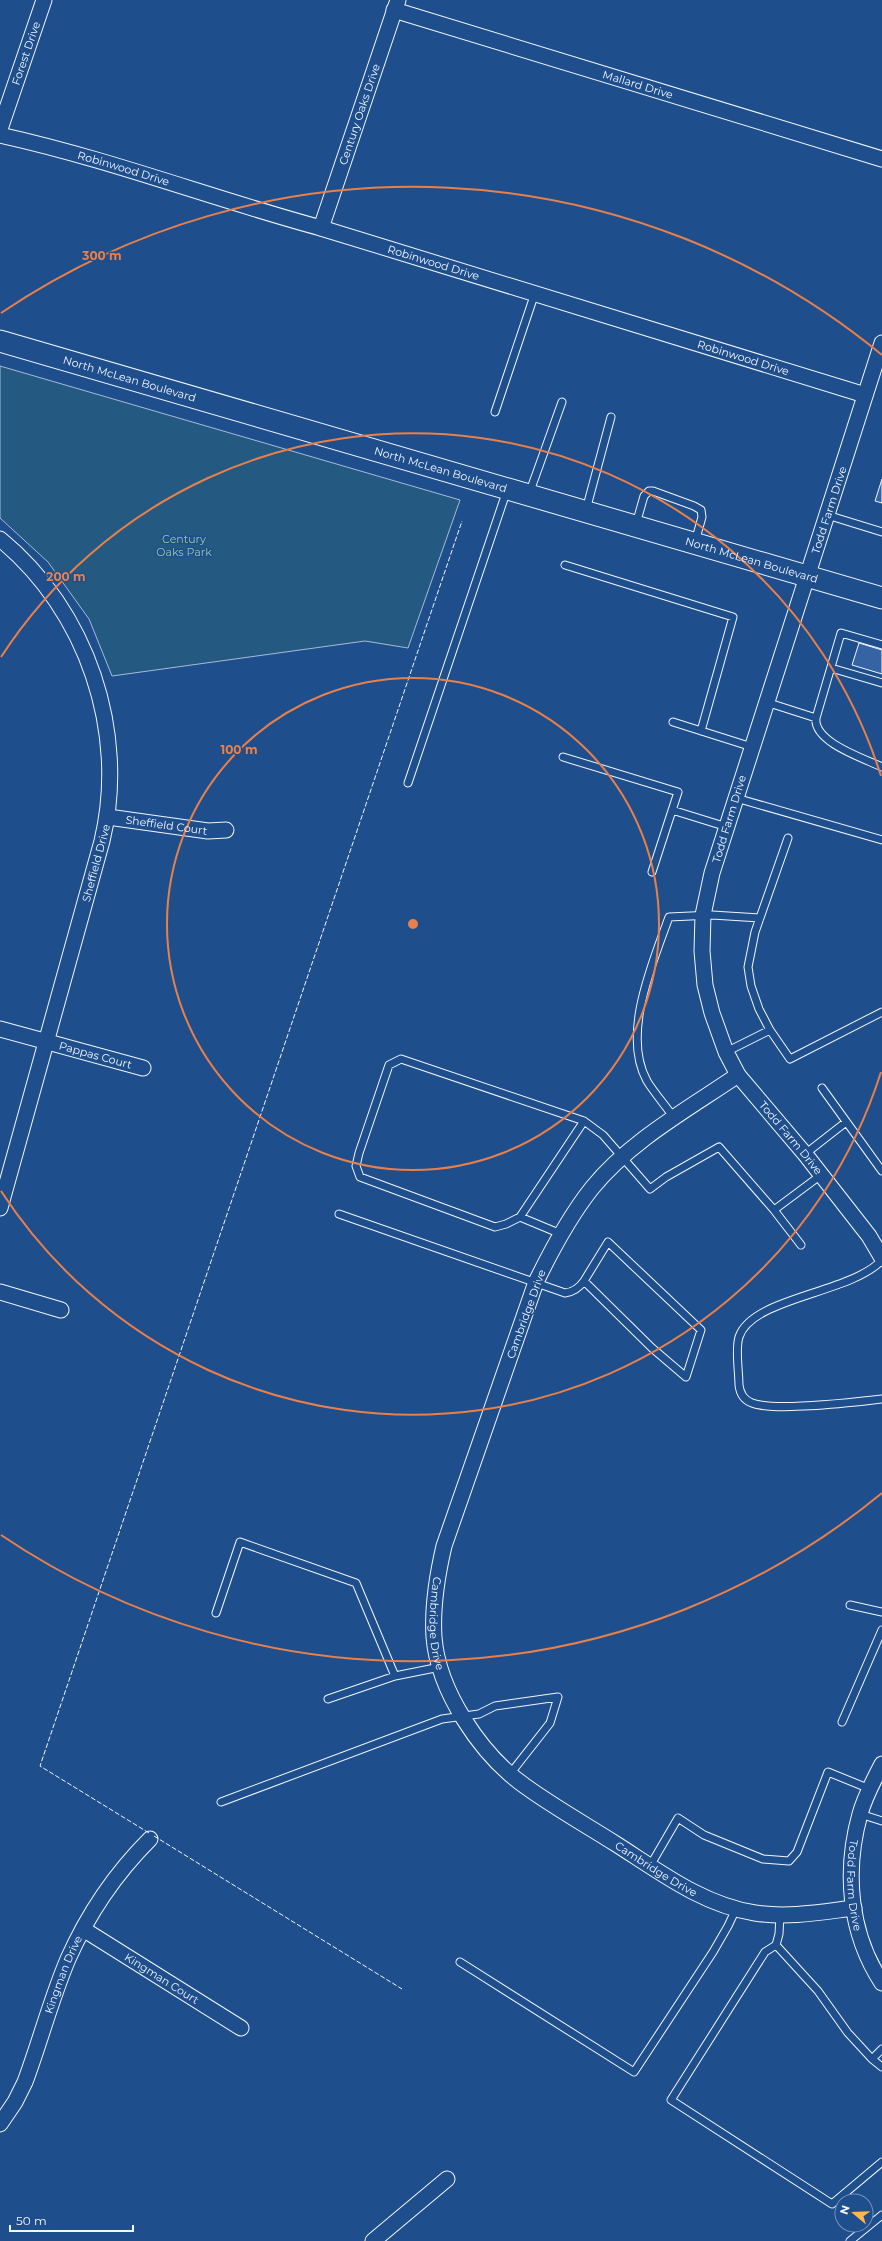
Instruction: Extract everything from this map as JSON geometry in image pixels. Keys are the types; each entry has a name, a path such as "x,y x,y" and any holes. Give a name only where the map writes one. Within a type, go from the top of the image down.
{"main road":[{"name":"North McLean Boulevard","path":"0,342 507,490 694,542 807,577 882,598"}],"street":[{"name":"Forest Drive","path":"0,129 44,0"},
{"name":"Mallard Drive","path":"396,5 882,159"},
{"name":"Century Oaks Drive","path":"321,228 396,5"},
{"name":"Robinwood Drive","path":"0,135 93,159 232,203 321,228 865,395"},
{"name":"Todd Farm Drive","path":"882,343 712,873 703,915 702,950 705,985 712,1013 726,1052 738,1075 805,1154 869,1236 882,1259"},
{"name":"Sheffield Drive","path":"0,539 25,562 50,592 81,644 91,669 104,714 110,764 108,817 0,1208"},
{"name":"Sheffield Court","path":"108,817 208,831 226,830"},
{"name":"Pappas Court","path":"0,1029 143,1068"},
{"name":"Cambridge Drive","path":"738,1075 674,1118 622,1158 592,1188 561,1234 536,1282 444,1546 437,1574 434,1603 434,1637 440,1666 451,1694 463,1716 479,1740 510,1774 525,1786 685,1888 736,1909 780,1915 854,1908"},
{"path":"0,1292 61,1310"},
{"name":"Todd Farm Drive","path":"882,1764 860,1814 850,1877 860,1938 873,1970 882,1983"},
{"name":"Kingman Drive","path":"0,2124 15,2102 25,2082 65,1966 83,1929 99,1901 118,1873 150,1839"},
{"name":"Kingman Court","path":"83,1929 241,2028"},
{"path":"373,2241 447,2179"}],"lane":[{"path":"495,412 535,293"},
{"path":"528,496 562,402"},
{"path":"585,512 611,417"},
{"path":"408,783 507,490"},
{"path":"635,526 644,496 649,491 653,491 701,510 702,517 694,542"},
{"path":"827,515 882,532"},
{"path":"564,565 733,617 701,731"},
{"path":"882,645 842,633 816,718 816,725 823,737 882,767"},
{"path":"831,668 882,683"},
{"path":"766,702 816,718"},
{"path":"673,722 752,747"},
{"path":"563,757 678,792 652,872"},
{"path":"736,798 882,840"},
{"path":"672,810 727,827"},
{"path":"788,838 760,918 750,951 748,968 751,986 770,1030 790,1060 882,1012"},
{"path":"674,1118 647,1080 640,1061 637,1040 640,1011 647,978 669,917 703,915 760,918"},
{"path":"726,1052 770,1030"},
{"path":"584,1121 520,1217 506,1224 495,1226 360,1177 356,1166 389,1065 401,1059 584,1121 603,1135 650,1189 666,1177 719,1147 774,1210 801,1245"},
{"path":"822,1088 882,1170"},
{"path":"805,1154 846,1122"},
{"path":"774,1210 821,1175"},
{"path":"339,1214 565,1293 573,1292 584,1281 608,1242 701,1330 686,1377 652,1348 584,1281"},
{"path":"520,1217 561,1234"},
{"path":"882,1259 864,1275 826,1290 785,1303 751,1319 739,1338 738,1368 740,1390 745,1400 753,1404 766,1406 795,1405 882,1399"},
{"path":"216,1613 240,1542 356,1583 395,1676"},
{"path":"850,1605 882,1612"},
{"path":"842,1722 882,1630"},
{"path":"328,1700 395,1676 440,1666"},
{"path":"220,1802 442,1719 479,1714 496,1706 558,1697 550,1723 510,1774"},
{"path":"650,1866 678,1818 704,1835 763,1859 789,1861 796,1852 828,1772 870,1789"},
{"path":"860,1814 882,1821"},
{"path":"460,1962 634,2072 713,1952 736,1909"},
{"path":"780,1915 779,1934 776,1945 765,1952 671,2100 832,2204 882,2162"},
{"path":"776,1945 818,1991 848,2033 872,2059 882,2067"},
{"path":"872,2059 882,2049"},
{"path":"850,2241 882,2216"}],"green space":[{"name":"Century Oaks Park","path":"0,366 460,500 408,648 365,641 112,676 89,619 48,562 0,518"}],"building":[{"path":"882,479 882,503 875,501"},
{"path":"859,643 882,650 882,674 852,665"}],"fence":[{"path":"149,1833 40,1766 462,521"},
{"path":"154,1836 402,1989"}]}
